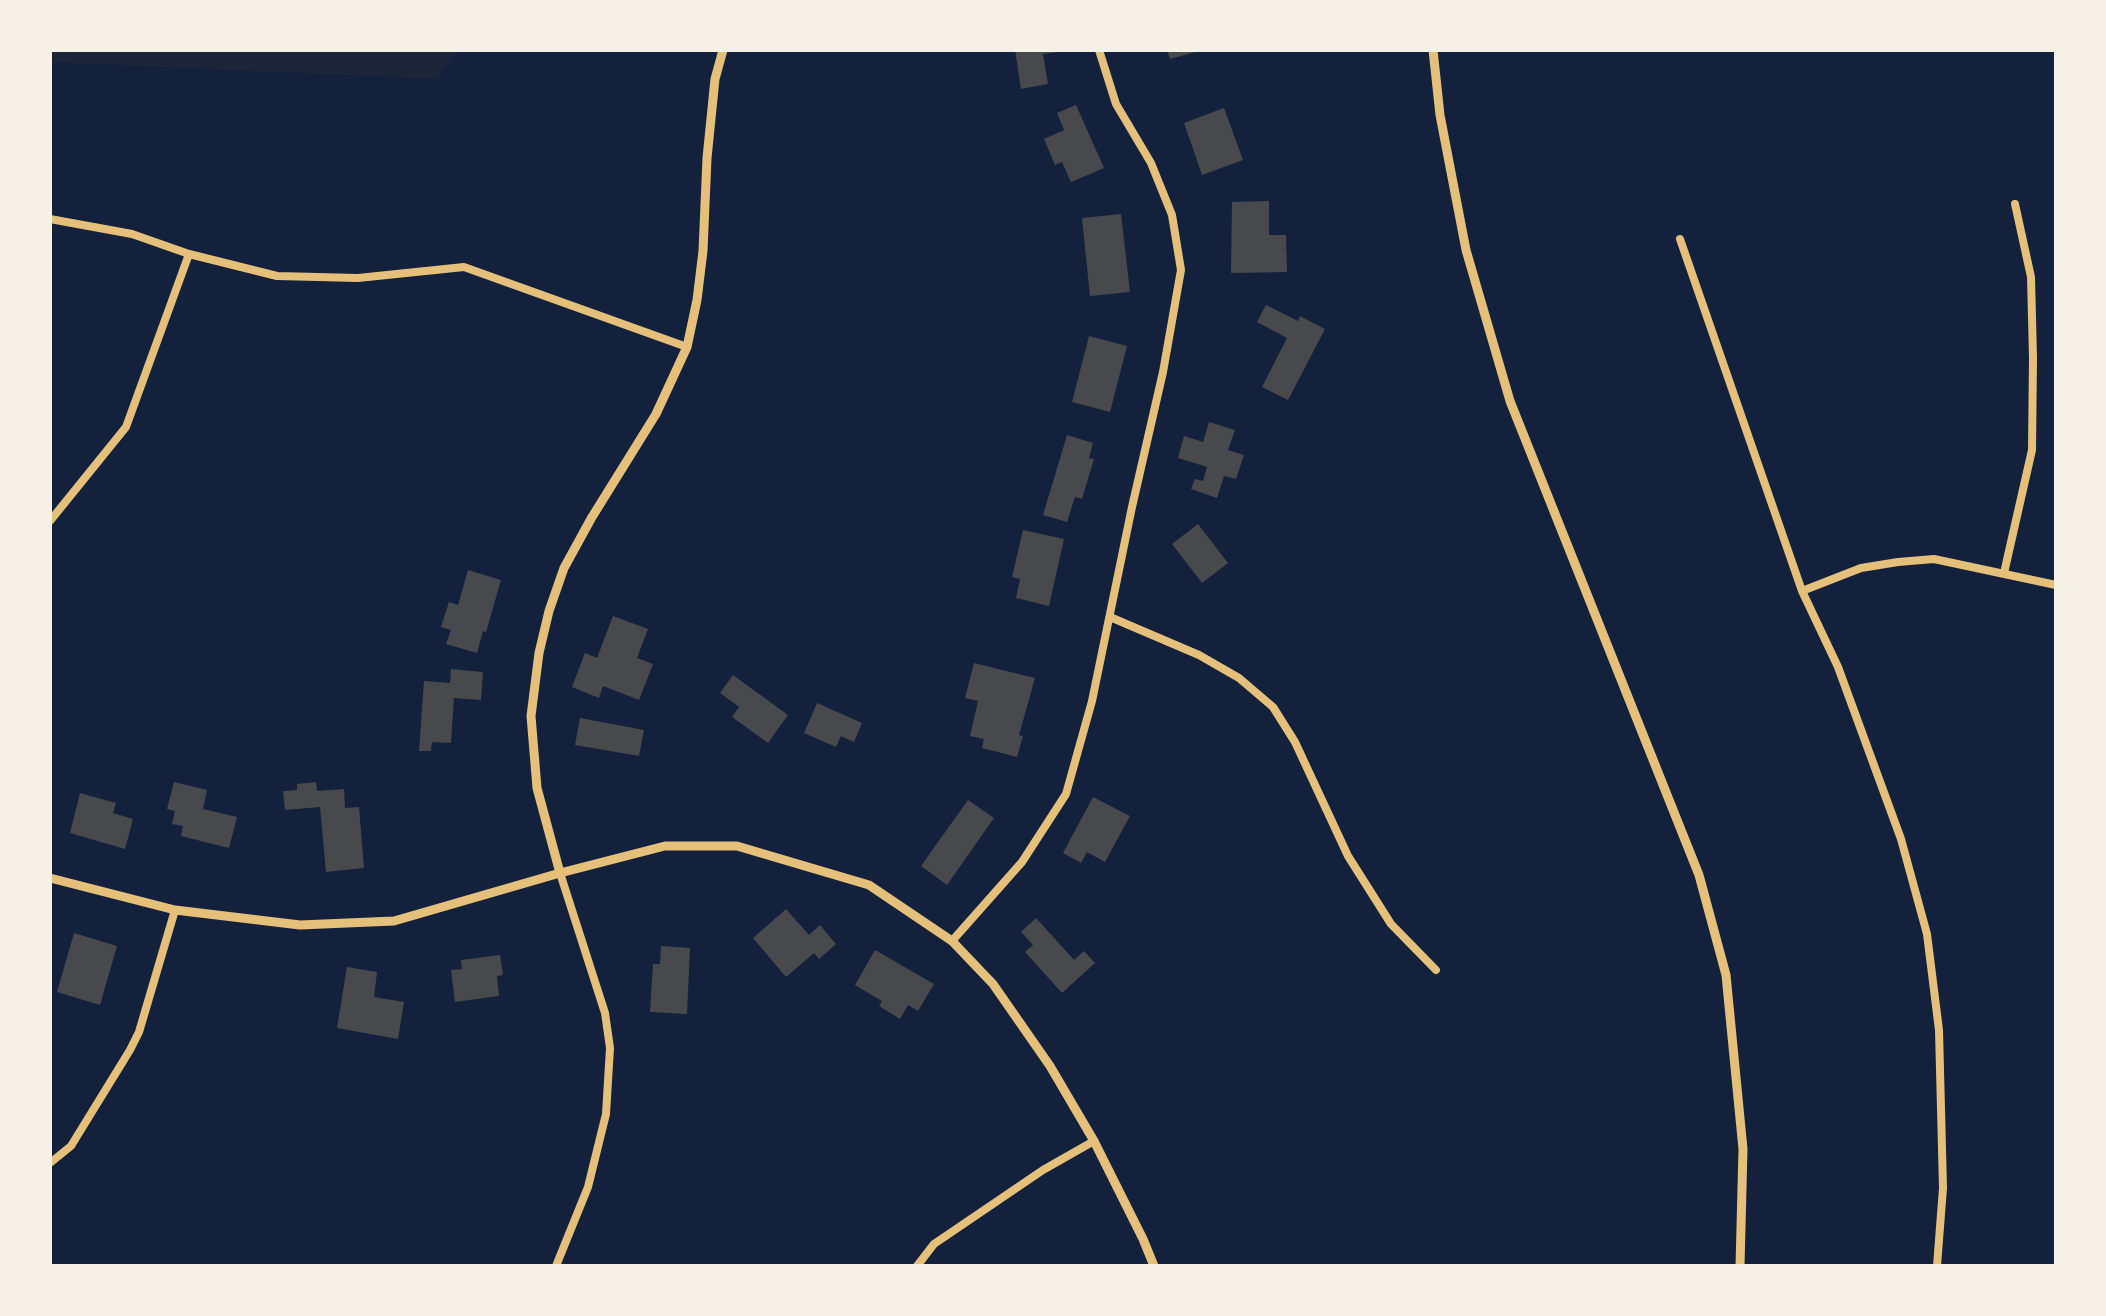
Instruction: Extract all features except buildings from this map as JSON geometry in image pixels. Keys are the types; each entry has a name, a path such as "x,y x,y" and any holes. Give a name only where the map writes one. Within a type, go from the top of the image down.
{"street":[{"path":"556,1266 588,1187 606,1114 610,1048 605,1013 560,873 537,788 531,716 539,653 564,568 656,414 687,347 703,251 707,158 715,79 723,50"},
{"path":"952,941 1022,862 1066,794 1092,701 1163,372 1181,270 1172,215 1151,163 1116,104 1099,50"},
{"path":"1433,50 1440,115 1466,250 1510,401 1694,862 1726,975 1743,1149 1740,1266"},
{"path":"2004,573 2032,450 2031,277 2015,204"},
{"path":"50,219 132,234 189,254 277,276 358,278 464,267 687,347"},
{"path":"1680,239 1802,591 1838,667 1901,839 1927,934 1939,1030 1943,1188 1937,1266"},
{"path":"50,521 126,427 189,254"},
{"path":"1802,591 1861,568 1934,559 2056,585"},
{"path":"1110,617 1199,655 1239,678 1273,707 1295,742 1348,856 1391,924 1436,970"},
{"path":"50,878 175,910 300,925 394,921 665,846 737,846 869,885 952,941 993,984 1050,1066 1094,1141 1154,1266"},
{"path":"50,1163 71,1146 139,1032 175,910"},
{"path":"917,1266 934,1244 1043,1170 1094,1141"}],"shaded area":[{"path":"50,50 457,50 437,79 50,62"}]}
